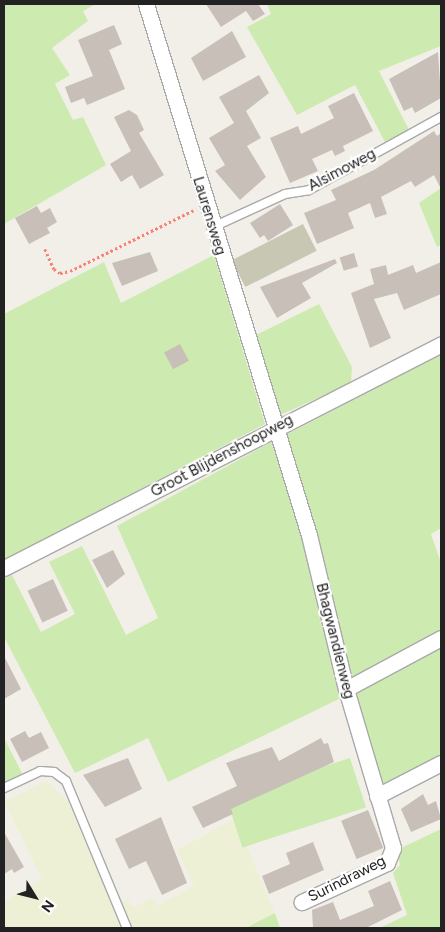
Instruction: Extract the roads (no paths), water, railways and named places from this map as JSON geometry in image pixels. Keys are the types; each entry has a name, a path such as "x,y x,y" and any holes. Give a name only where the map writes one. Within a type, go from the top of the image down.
{"street":[{"name":"Laurensweg","path":"146,4 212,227 277,427"},
{"name":"Groot Blijdenshoopweg","path":"4,568 441,344"},
{"name":"Bhagwandienweg","path":"277,427 392,856"},
{"path":"346,688 441,638"},
{"path":"377,796 441,764"},
{"name":"Surindraweg","path":"302,902 387,863 392,856"}],"lane":[{"name":"Alsimoweg","path":"212,227 285,194 309,190 441,117"},
{"path":"4,788 40,771 54,772 66,781 127,928"}]}
